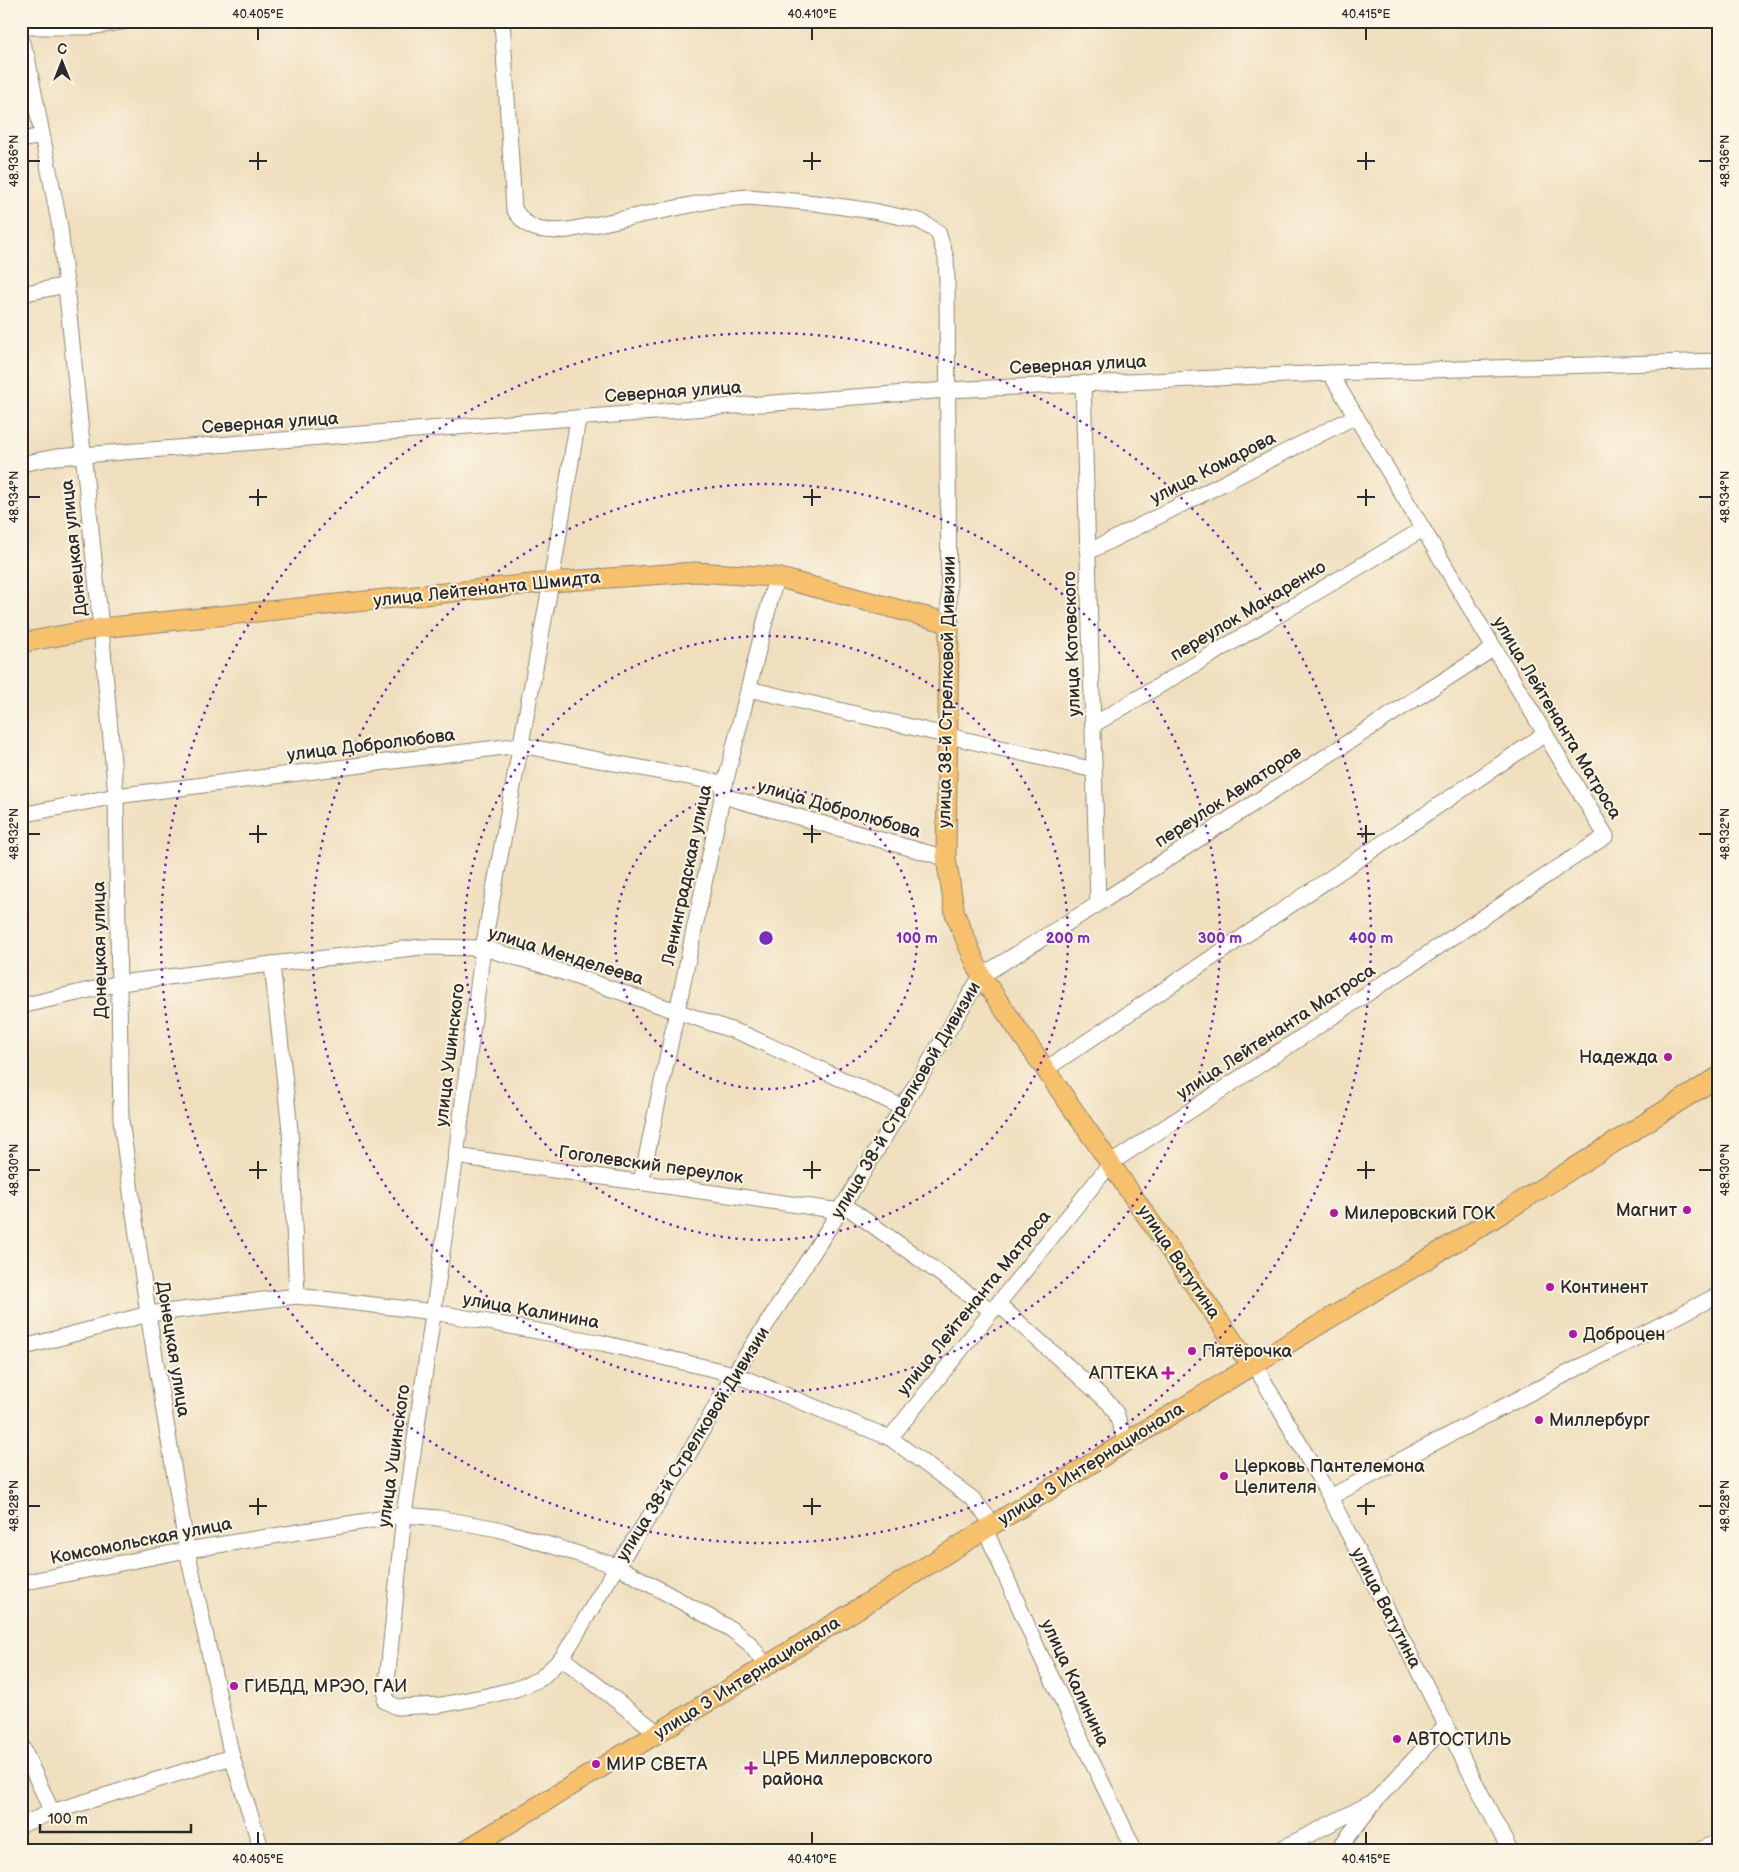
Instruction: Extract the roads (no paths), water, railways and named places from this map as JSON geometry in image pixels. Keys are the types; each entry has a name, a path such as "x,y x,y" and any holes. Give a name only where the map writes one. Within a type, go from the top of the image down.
{"main road":[{"name":"улица Лейтенанта Шмидта","path":"21,643 101,628 551,582 695,572 776,577 949,623"},
{"name":"улица 38-й Стрелковой Дивизии","path":"949,623 946,858 955,914 981,976"},
{"name":"улица Ватутина","path":"981,976 1239,1350 1254,1364"},
{"name":"улица 3 Интернационала","path":"464,1851 658,1733 989,1526 1485,1224 1718,1077"}],"street":[{"path":"21,27 90,27 126,21"},
{"name":"улица 38-й Стрелковой Дивизии","path":"502,21 514,209 521,221 532,228 546,232 568,230 715,200 750,197 792,200 873,212 920,221 938,232 946,258 949,623"},
{"name":"Донецкая улица","path":"21,41 60,227 101,628 116,796 121,1120 148,1314 186,1550 232,1757 262,1851"},
{"path":"21,140 42,136"},
{"path":"21,294 67,285"},
{"name":"Северная улица","path":"21,464 56,457 947,390 1330,373 1718,361"},
{"name":"улица Лейтенанта Матроса","path":"890,1438 1111,1163 1606,836 1330,373"},
{"name":"улица Котовского","path":"1083,383 1098,904"},
{"name":"улица Комарова","path":"1088,552 1356,416"},
{"name":"улица Ушинского","path":"385,1701 404,1516 456,1156 483,948 551,582 578,419"},
{"name":"переулок Макаренко","path":"1093,726 1423,529"},
{"name":"Ленинградская улица","path":"641,1182 724,790 776,577"},
{"name":"переулок Авиаторов","path":"981,976 1098,904 1494,648"},
{"path":"749,689 1094,770"},
{"path":"1046,1069 1545,734"},
{"name":"улица Добролюбова","path":"21,816 116,796 520,745 724,790 946,858"},
{"name":"улица Менделеева","path":"21,1006 120,984 272,964 422,947 483,948 536,963 746,1035 902,1106"},
{"path":"272,964 290,1130 296,1296"},
{"name":"улица 38-й Стрелковой Дивизии","path":"385,1701 397,1707 441,1705 487,1696 540,1679 562,1658 617,1566 678,1473 734,1374 841,1208 981,976"},
{"name":"Гоголевский переулок","path":"456,1156 841,1208 995,1307 1109,1403 1116,1413 1126,1442"},
{"path":"1330,1497 1718,1295"},
{"name":"улица Калинина","path":"21,1348 148,1314 296,1296 434,1312 602,1343 734,1374 890,1438 973,1499 989,1526 1039,1652 1135,1851"},
{"name":"улица Ватутина","path":"1254,1364 1330,1497 1510,1851"},
{"name":"Комсомольская улица","path":"21,1583 186,1550 404,1516 438,1518 498,1529 617,1566 731,1629 750,1644 766,1666"},
{"path":"562,1658 658,1733"},
{"path":"1337,1851 1376,1800 1445,1726"},
{"path":"21,1744 52,1812"},
{"path":"21,1825 52,1812 232,1757"},
{"path":"1277,1851 1376,1800"},
{"path":"1696,1851 1718,1842"}],"place":[{"name":"Надежда","path":"1668,1057"},
{"name":"Магнит","path":"1687,1210"},
{"name":"Милеровский ГОК","path":"1334,1213"},
{"name":"Континент","path":"1550,1287"},
{"name":"Доброцен","path":"1573,1334"},
{"name":"Пятёрочка","path":"1192,1351"},
{"name":"АПТЕКА","path":"1168,1373"},
{"name":"Миллербург","path":"1539,1420"},
{"name":"Церковь Пантелемона Целителя","path":"1224,1476"},
{"name":"ГИБДД, МРЭО, ГАИ","path":"234,1686"},
{"name":"АВТОСТИЛЬ","path":"1397,1739"},
{"name":"МИР СВЕТА","path":"596,1764"},
{"name":"ЦРБ Миллеровского района","path":"751,1768"}]}
